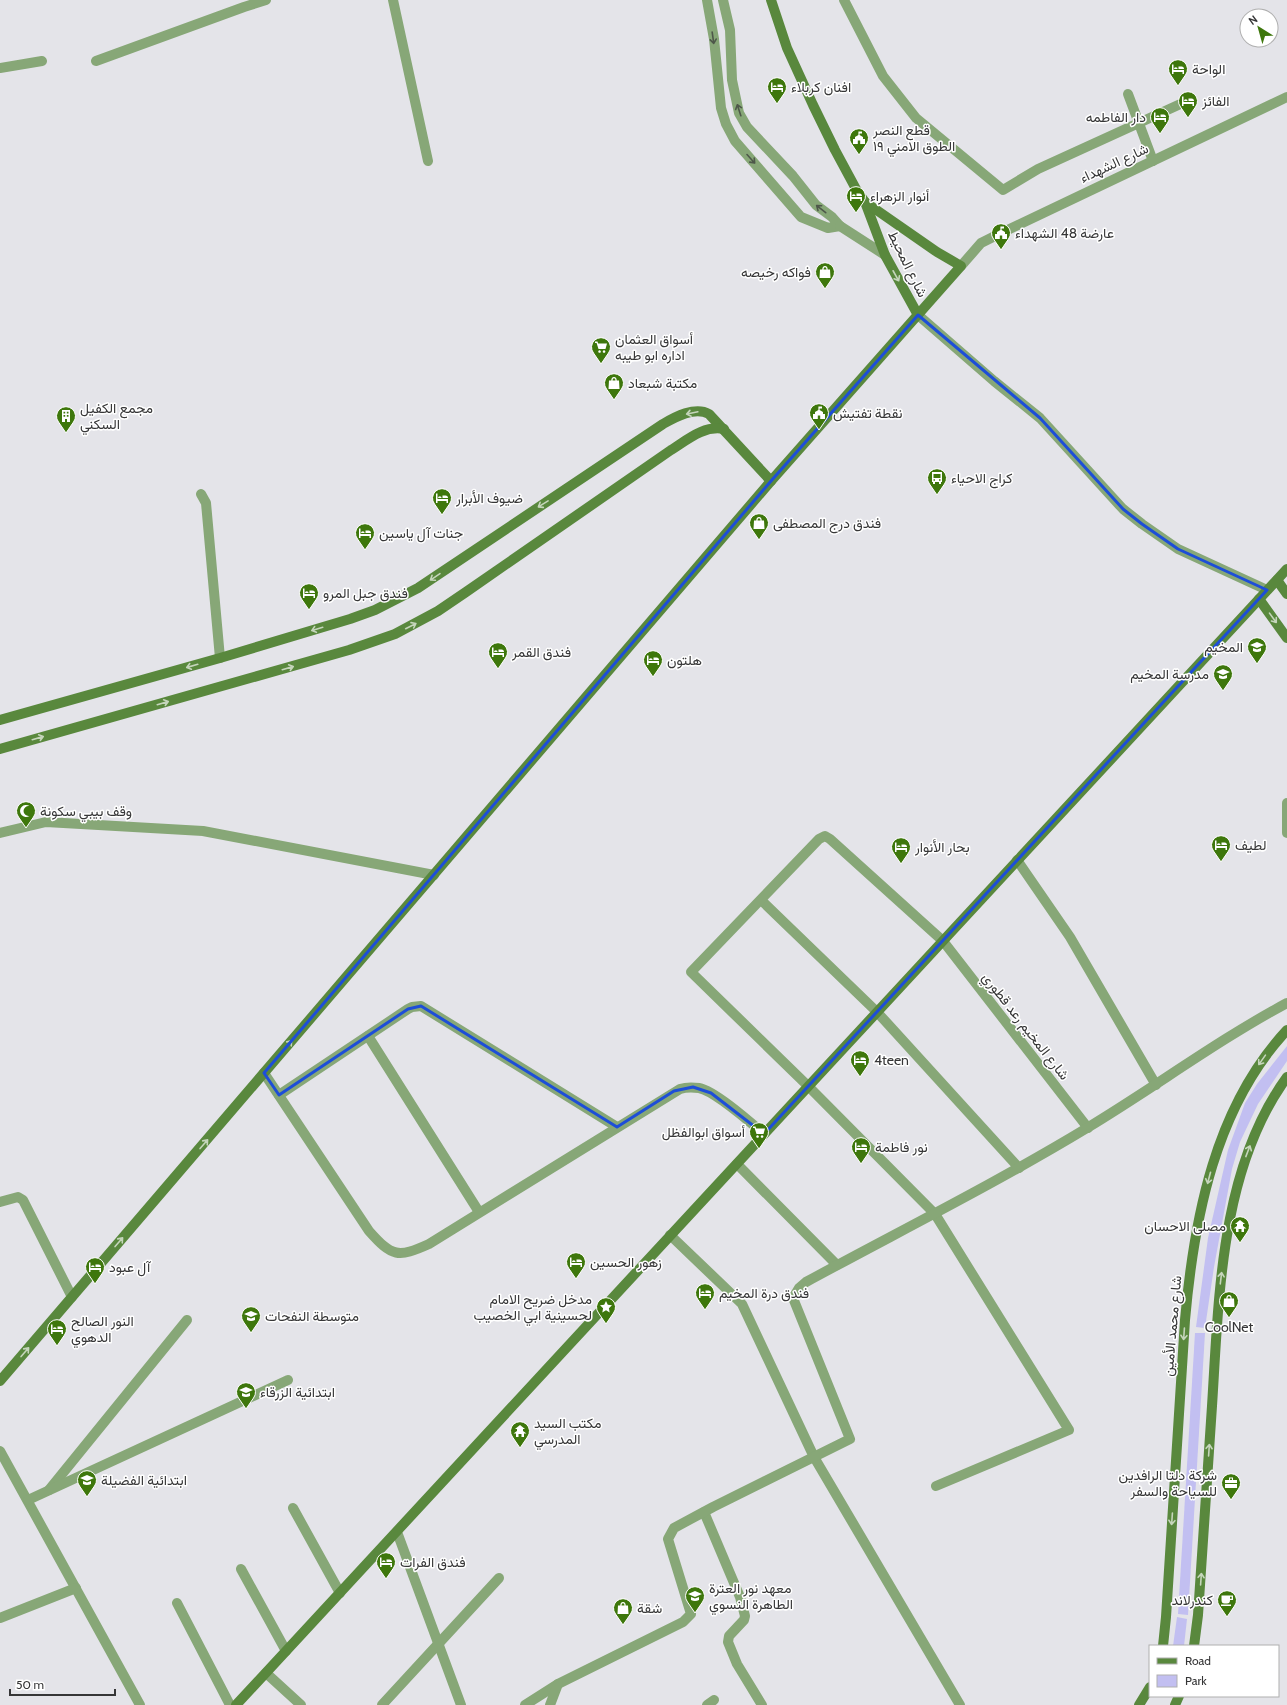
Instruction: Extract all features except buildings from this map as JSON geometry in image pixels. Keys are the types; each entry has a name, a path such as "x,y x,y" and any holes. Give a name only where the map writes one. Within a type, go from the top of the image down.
{"main road":[{"name":"شارع المحيط","path":"771,0 787,48 835,150 856,189 866,202 937,252 961,266"},
{"name":"شارع المحيط","path":"866,202 885,255 918,315"},
{"path":"0,1381 771,481 961,266"},
{"path":"0,720 220,658 350,619 400,598 418,588 663,424 690,412 702,411 709,414 771,481"},
{"path":"0,749 350,650 395,634 438,611 671,450 705,430 715,428 724,429"},
{"path":"236,1705 1287,569"},
{"path":"1277,580 1287,594"},
{"path":"1259,599 1287,638"},
{"name":"شارع محمد الأمين","path":"1163,1645 1186,1307 1192,1258 1200,1217 1208,1180 1228,1121 1240,1095 1268,1052 1287,1030"},
{"path":"1194,1645 1198,1615 1218,1315 1227,1237 1238,1183 1248,1152 1266,1109 1287,1077"},
{"path":"1139,1705 1149,1689"}],"street":[{"path":"96,61 243,3 266,0"},
{"path":"393,0 428,161"},
{"path":"707,0 714,39 721,108 726,124 735,141 801,217 828,228 840,226"},
{"path":"723,0 730,30 732,80 739,113 747,127 793,176 816,205 832,217 840,226 885,255"},
{"path":"844,0 883,76 916,118 1003,190 1038,170 1138,122 1187,101"},
{"path":"0,68 42,60"},
{"path":"1128,94 1153,160"},
{"name":"شارع الشهداء","path":"961,266 982,243 995,236 1287,97"},
{"path":"918,315 994,381 1040,418 1123,509 1142,524 1178,550 1267,590"},
{"path":"201,494 206,503 220,658"},
{"path":"1287,803 1287,833"},
{"path":"0,833 46,822 203,831 434,875"},
{"name":"شارع المخيم رعد قطوري","path":"761,900 819,839 825,836 830,839 943,941 1088,1128"},
{"path":"1017,860 1070,937 1156,1085"},
{"path":"936,1486 1069,1430 935,1214 808,1086 690,972 761,900 877,1012 1019,1168"},
{"path":"525,1705 558,1684 683,1622 691,1614 668,1539 674,1528 850,1439 793,1298 799,1288 806,1282 935,1214 1088,1128 1246,1025 1287,1003"},
{"path":"279,1095 412,1007 421,1006 617,1127"},
{"path":"368,1036 479,1212"},
{"path":"264,1073 369,1231 388,1250 403,1254 429,1244 674,1092 687,1087 700,1088 711,1093 764,1134"},
{"path":"737,1164 837,1265"},
{"path":"0,1202 18,1197 23,1200 72,1297"},
{"path":"670,1236 742,1304 814,1457 960,1705"},
{"path":"47,1491 186,1320"},
{"path":"28,1500 288,1380"},
{"path":"0,1451 140,1705"},
{"path":"293,1508 340,1593"},
{"path":"704,1512 740,1597 745,1616 744,1620 729,1636 728,1642 737,1664 762,1705"},
{"path":"396,1532 461,1705"},
{"path":"241,1569 286,1651"},
{"path":"382,1705 499,1578"},
{"path":"0,1618 76,1588"},
{"path":"177,1603 230,1705"},
{"path":"266,1672 301,1705"},
{"path":"550,1705 558,1684"}],"highlighted area":[{"path":"918,315 1040,418 1123,509 1142,524 1178,549 1267,590 764,1134 711,1093 693,1087 674,1091 617,1127 421,1006 408,1009 279,1095 264,1073 771,481"}],"green space":[{"path":"1287,1046 1287,1061 1258,1104 1240,1142 1232,1169 1214,1267 1205,1328 1196,1327 1208,1238 1228,1150 1245,1103 1257,1084"},
{"path":"1195,1333 1205,1333 1188,1615 1178,1614"},
{"path":"1177,1617 1187,1619 1184,1645 1173,1645"}],"place":[{"name":"الواحة","path":"1178,86"},
{"name":"افنان كربلاء","path":"777,104"},
{"name":"الفائز","path":"1188,118"},
{"name":"دار الفاطمه","path":"1160,134"},
{"name":"قطع النصر الطوق الامني ۱۹","path":"859,155"},
{"name":"أنوار الزهراء","path":"856,213"},
{"name":"عارضة 48 الشهداء","path":"1001,250"},
{"name":"فواكه رخيصه","path":"825,289"},
{"name":"أسواق العثمان اداره ابو طيبه","path":"601,364"},
{"name":"مكتبة شبعاد","path":"614,400"},
{"name":"نقطة تفتيش","path":"819,430"},
{"name":"مجمع الكفيل السكني","path":"66,433"},
{"name":"كراج الاحياء","path":"937,495"},
{"name":"ضيوف الأبرار","path":"442,515"},
{"name":"فندق درج المصطفى","path":"759,540"},
{"name":"جنات آل ياسين","path":"365,550"},
{"name":"فندق جبل المرو","path":"309,610"},
{"name":"المخيم","path":"1257,664"},
{"name":"فندق القمر","path":"498,669"},
{"name":"هلتون","path":"653,677"},
{"name":"مدرسة المخيم","path":"1223,691"},
{"name":"وقف بيبي سكونة","path":"26,828"},
{"name":"لطيف","path":"1221,862"},
{"name":"بحار الأنوار","path":"901,864"},
{"name":"4teen","path":"860,1077"},
{"name":"أسواق ابوالفظل","path":"759,1149"},
{"name":"نور فاطمة","path":"861,1164"},
{"name":"مصلى الاحسان","path":"1240,1243"},
{"name":"زهور الحسين","path":"576,1279"},
{"name":"آل عبود","path":"95,1284"},
{"name":"فندق درة المخيم","path":"705,1310"},
{"name":"CoolNet","path":"1229,1318"},
{"name":"مدخل ضريح الامام لحسينية ابي الخصيب","path":"606,1324"},
{"name":"متوسطة النفحات","path":"251,1333"},
{"name":"النور الصالح الدهوي","path":"57,1346"},
{"name":"ابتدائية الزرقاء","path":"246,1409"},
{"name":"مكتب السيد المدرسي","path":"520,1448"},
{"name":"ابتدائية الفضيلة","path":"87,1497"},
{"name":"شركة دلتا الرافدين للسياحة والسفر","path":"1231,1500"},
{"name":"فندق الفرات","path":"386,1579"},
{"name":"معهد نور العترة الطاهرة النسوي","path":"695,1613"},
{"name":"كندرلاند","path":"1227,1617"},
{"name":"شقة","path":"623,1625"}]}
